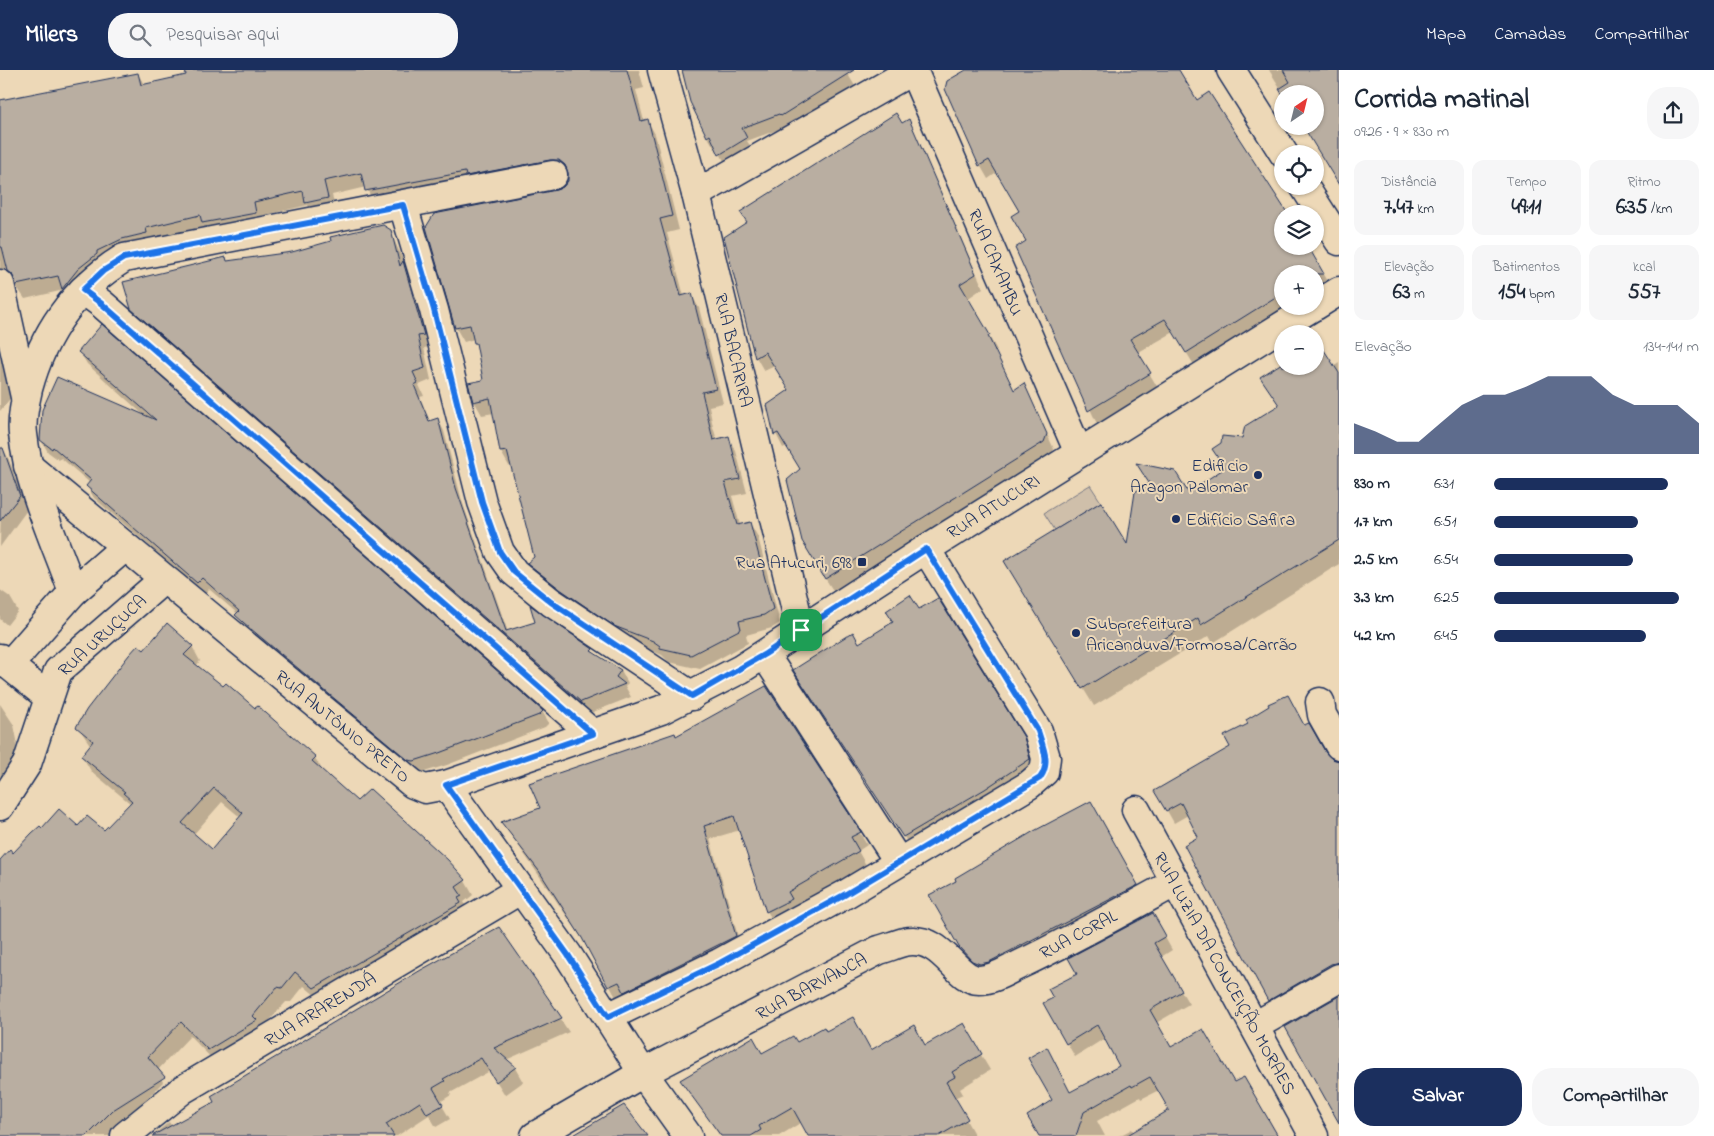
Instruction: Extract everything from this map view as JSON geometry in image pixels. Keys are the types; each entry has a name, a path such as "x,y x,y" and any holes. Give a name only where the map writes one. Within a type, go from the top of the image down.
{"street":[{"name":"RUA BACARIRA","path":"662,70 696,194 801,630"},
{"path":"696,194 913,70"},
{"name":"RUA CAXAMBU","path":"913,70 1079,453"},
{"path":"1230,70 1278,145"},
{"path":"73,592 28,466 22,432 26,399 42,347 58,320 83,290 103,271 124,258 553,175"},
{"path":"1310,195 1339,240"},
{"path":"403,205 434,310 482,502 500,552 514,572 551,602 692,696"},
{"path":"0,284 26,399"},
{"path":"83,290 109,310 593,734"},
{"name":"RUA ATUCURI","path":"446,785 661,710 692,696 765,654 926,549 1328,299"},
{"name":"RUA ANTÔNIO PRETO","path":"28,466 413,784 425,789 446,785"},
{"path":"48,697 5,661 73,592 126,547"},
{"path":"611,1021 846,894 898,861 1040,778 1046,766 1044,750 1038,731 926,549"},
{"name":"RUA URUÇUCA","path":"0,806 27,764 54,678 63,666 164,579"},
{"path":"765,654 898,861"},
{"path":"1320,702 1322,716 1339,745"},
{"path":"446,785 611,1021 688,1136"},
{"name":"RUA LUZIA DA CONCEIÇÃO MORAES","path":"1136,810 1314,1136"},
{"name":"RUA CORAL","path":"977,980 994,977 1046,952 1176,882"},
{"name":"RUA ARARENDÁ","path":"125,1136 182,1090 520,890"},
{"name":"RUA BARVANCA","path":"535,1136 638,1064 879,950 906,941 930,944 944,953 961,972 977,980"},
{"path":"1255,1026 1339,978"}],"shaded area":[{"path":"1090,485 1101,502 1055,530 1044,513"}],"building":[{"path":"185,70 627,70 641,121 648,119 672,216 660,219 681,296 692,293 716,389 702,392 713,440 729,436 740,479 725,482 737,525 750,522 773,609 764,615 739,621 741,629 691,655 660,648 653,641 614,626 560,589 527,563 534,557 507,451 500,452 490,398 473,402 468,383 483,380 476,343 474,343 470,325 455,328 426,227 434,214 556,190 563,187 568,181 568,173 565,165 559,160 550,160 466,176 465,172 365,191 361,173 324,181 328,198 305,203 303,191 254,202 256,213 202,223 200,215 146,228 147,233 122,239 97,251 97,254 78,269 62,289 58,276 16,285 12,274 8,271 2,247 0,247 0,100 138,73 141,85 186,75"},
{"path":"682,70 854,70 781,116 779,114 742,128 747,138 719,155 710,135 707,137 690,102"},
{"path":"966,70 1179,70 1197,100 1209,92 1282,205 1274,205 1274,255 1313,255 1319,265 1274,265 1274,298 1186,353 1165,319 1130,339 1151,373 1088,411 1015,248 1026,241 1011,216 1019,211 989,160 979,166 945,89 947,81"},
{"path":"1283,70 1339,70 1339,185 1324,160 1324,145 1315,145 1308,135 1324,135 1324,85 1285,85 1290,82"},
{"path":"896,113 902,123 909,119 976,274 960,284 990,335 988,336 1014,390 1024,383 1047,434 1044,442 825,579 802,541 787,480 800,469 778,433 774,435 767,405 789,390 765,352 755,358 724,237 747,222 740,212"},
{"path":"383,225 391,230 400,266 403,261 424,335 418,336 425,368 413,372 418,383 414,385 429,421 438,418 456,488 506,631 535,622 530,605 593,649 591,651 621,670 616,677 625,684 581,702 131,309 123,282 226,257 227,261 292,252 331,241 330,237"},
{"path":"102,324 543,711 539,715 439,753 414,761 408,760 235,615 239,611 202,578 197,583 86,486 91,480 53,447 52,449 40,440 42,410 57,377 156,420 78,352"},
{"path":"1324,350 1339,373 1339,540 1201,625 1198,618 1082,689 1004,561 1101,502 1127,544 1135,492 1149,483 1136,463 1175,471 1188,492 1225,468 1212,449 1221,443 1222,436 1242,438 1245,426 1279,405 1260,377 1274,368 1274,375 1324,375"},
{"path":"0,448 3,448 20,496 0,521"},
{"path":"910,595 919,609 938,598 1024,737 1030,759 985,789 903,837 793,670 853,632 859,643 893,622 886,611"},
{"path":"167,623 193,646 184,655 223,686 226,683 255,708 258,706 316,757 312,761 357,801 370,789 448,860 466,880 456,887 462,896 458,898 461,903 314,988 295,972 282,988 277,987 253,1016 257,1020 208,1050 181,1022 148,1057 165,1077 113,1110 87,1136 0,1136 0,860 10,849 13,853 40,826 42,828 59,809 78,826 87,816 104,830 132,801 123,793 125,792 81,756 93,741 76,727 87,709 129,655 138,645 144,650","holes":["214,788 243,813 212,849 182,823"]},
{"path":"766,686 861,832 851,837 859,851 788,892 792,899 766,912 734,816 704,826 736,936 624,992 619,982 608,987 582,938 539,871 501,822 540,808 529,783 675,733 676,736"},
{"path":"1288,695 1304,725 1309,723 1326,753 1332,759 1339,761 1339,962 1331,964 1268,1001 1184,845 1198,837 1181,803 1166,811 1154,791 1230,747 1224,736 1248,724 1246,720 1269,706 1268,704"},
{"path":"1091,801 1138,885 989,962 980,964 972,961 959,947 929,895 956,881 955,878 1034,831"},
{"path":"1153,913 1166,936 1154,943 1182,991 1150,1010 1171,1047 1203,1029 1234,1082 1244,1077 1278,1136 1126,1136 1169,1110 1150,1077 1132,1087 1131,1085 1084,1112 1076,1136 1039,1136 1027,1116 1052,1100 1028,1058 1047,1047 1070,1092 1119,1066 1097,1025 1066,1044 1043,1003 1053,998 1048,989 1077,974 1068,958"},
{"path":"499,927 562,1018 494,1048 516,1067 496,1082 481,1058 443,1079 445,1081 433,1088 443,1105 427,1114 420,1102 386,1124 394,1136 152,1136 214,1102 211,1096 421,970"},
{"path":"1339,996 1339,1123 1285,1027"},
{"path":"853,1017 871,1050 914,1025 925,1045 964,1023 982,1054 952,1072 955,1077 946,1082 968,1119 939,1136 808,1136 792,1107 759,1126 761,1130 751,1136 721,1136 680,1080 753,1037 762,1053 793,1036 797,1042 824,1027 826,1031"},
{"path":"624,1105 648,1136 572,1136 607,1115"}],"place":[{"name":"Edificio Aragon Palomar","path":"1258,475"},
{"name":"Edifício Safira","path":"1176,519"},
{"name":"Rua Atucuri, 698","path":"862,562"},
{"name":"Subprefeitura Aricanduva/Formosa/Carrão","path":"1076,633"}],"route":[{"path":"403,205 434,310 492,536 500,552 514,572 551,602 692,696 765,654 801,630 926,549 1038,731 1046,758 1044,772 1040,778 898,861 846,894 720,963 608,1017 568,955 446,785 593,734 102,304 83,290 103,271 124,258 403,205"}]}
